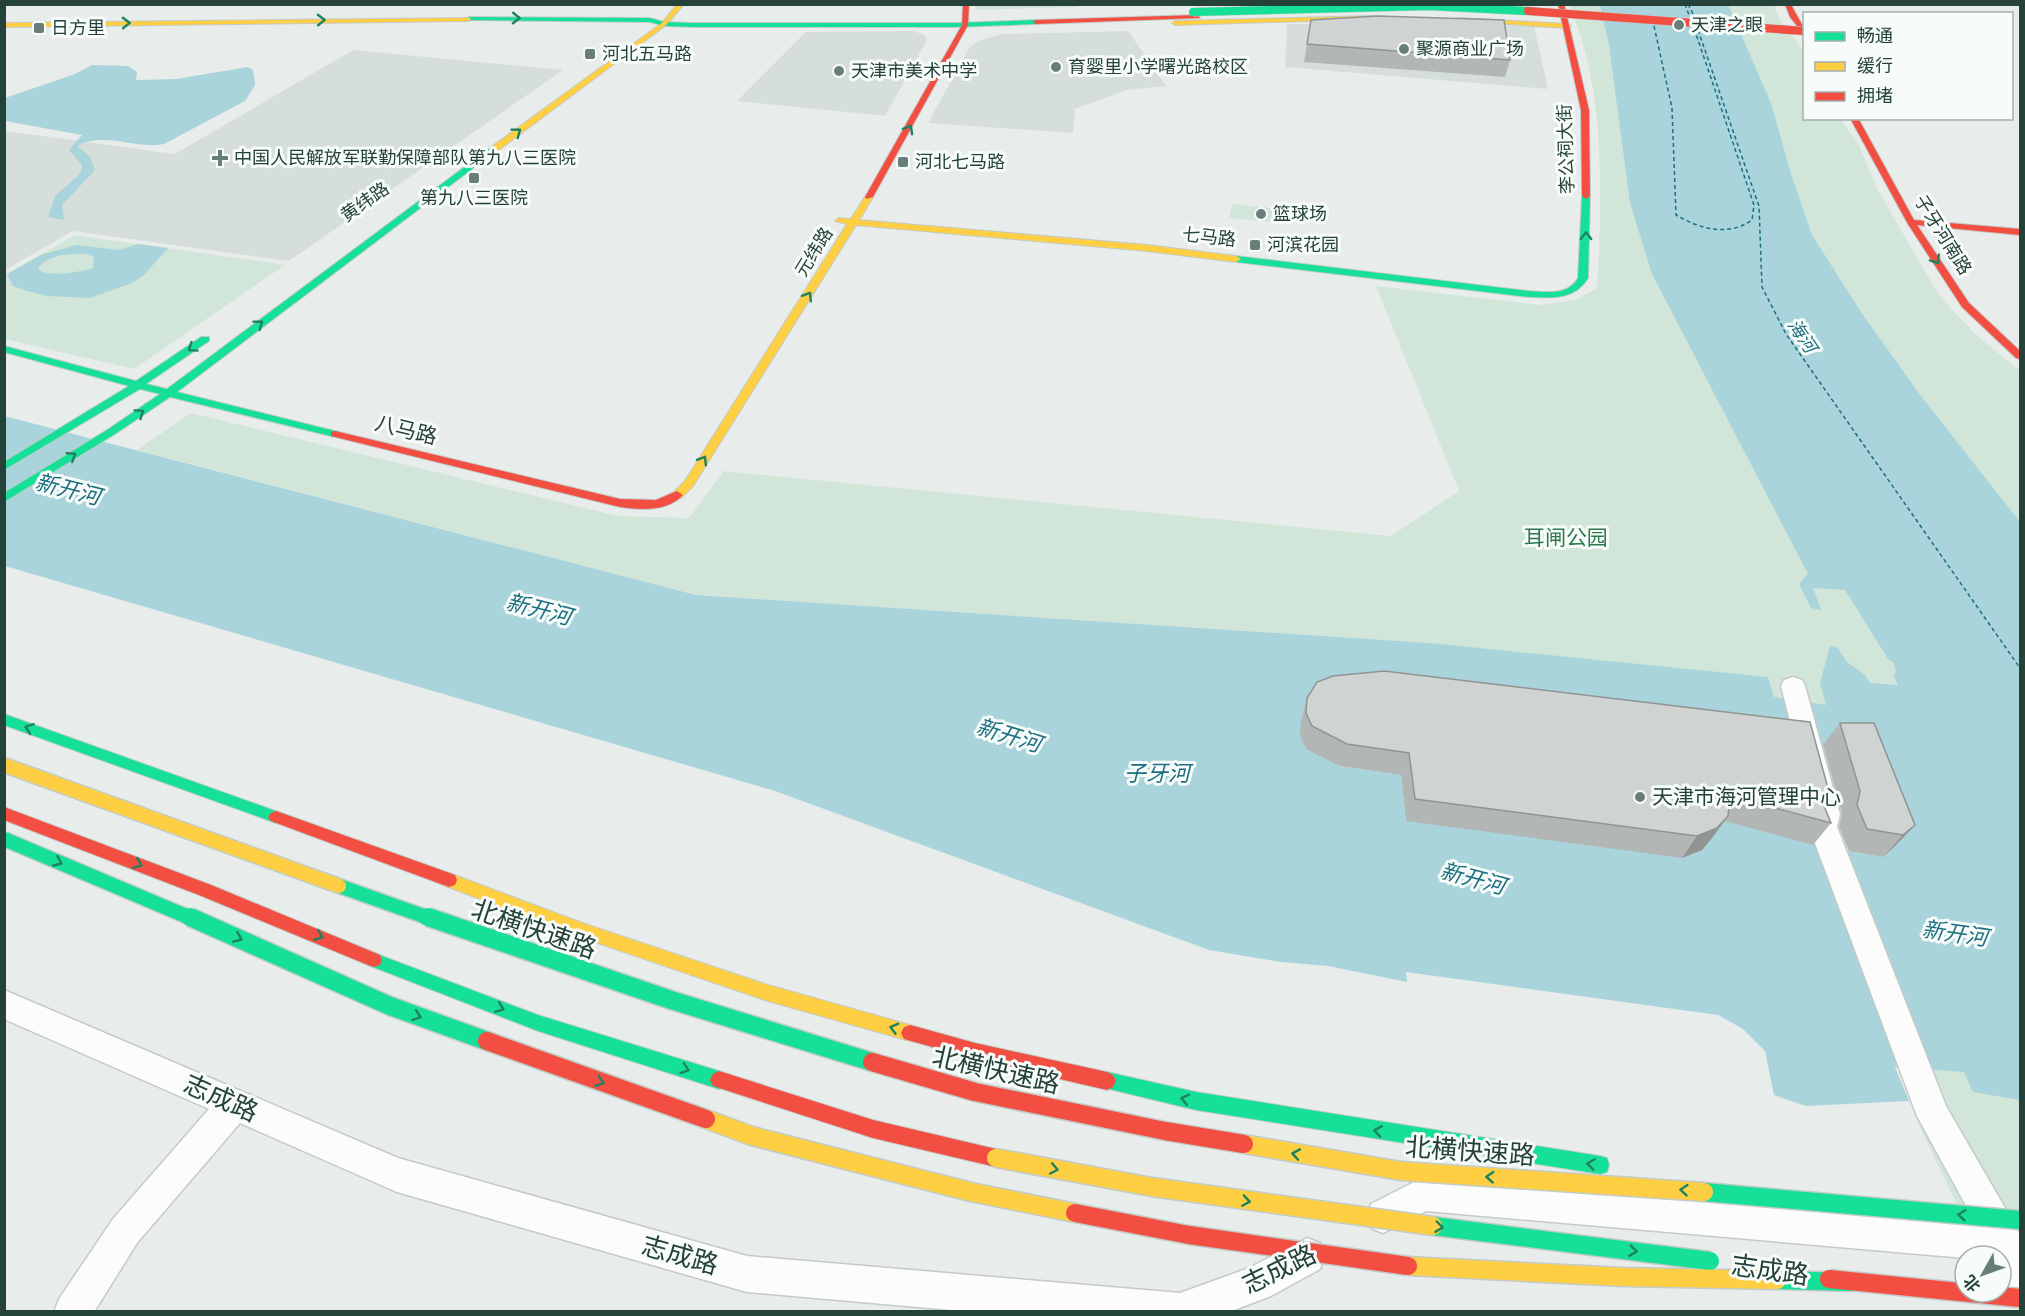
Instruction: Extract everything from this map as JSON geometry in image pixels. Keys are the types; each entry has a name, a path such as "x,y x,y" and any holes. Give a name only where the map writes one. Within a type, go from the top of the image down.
{"main road":[{"path":"427,19 441,4"},
{"path":"475,146 650,20 663,4"},
{"name":"黄纬路","path":"4,498 111,432 180,385 368,242 668,21 681,4"},
{"path":"1126,17 1215,4"},
{"path":"1538,4 1555,5"},
{"path":"1788,4 1803,26"},
{"path":"1797,4 1803,26"},
{"name":"李公祠大街","path":"1555,5 1553,24 1569,90 1572,126 1571,162"},
{"name":"李公祠大街","path":"1555,5 1568,26 1582,91 1586,129 1586,252 1583,278 1574,291"},
{"path":"4,25 427,19 668,21 961,16 1126,17 1429,6 1803,26"},
{"path":"164,23 180,10"},
{"path":"1195,14 1455,13 1803,38"},
{"name":"元纬路","path":"665,504 675,498 689,483 849,218 961,16"},
{"path":"1126,17 1199,23 1407,18 1568,26"},
{"name":"子牙河南路","path":"1855,120 1965,304 2020,356"},
{"name":"子牙河南路","path":"1867,120 1918,222 1965,279"},
{"name":"元纬路","path":"795,289 849,218"},
{"name":"七马路","path":"849,218 1173,244 1513,283 1530,284 1549,281"},
{"name":"七马路","path":"849,218 1158,249 1539,295 1574,291"},
{"path":"1918,222 2020,232"},
{"name":"子牙河南路","path":"1978,298 2020,344"},
{"path":"4,467 81,422 220,328"},
{"name":"八马路","path":"4,349 168,393 620,503 649,506 665,504"},
{"name":"八马路","path":"138,385 180,385 612,493 639,495 654,491"},
{"path":"4,719 413,866 583,931 802,1003 975,1051 1196,1101 1610,1166"},
{"name":"北横快速路","path":"4,765 567,967 730,1021 975,1092 1165,1131 1401,1171 1647,1187 1898,1209 2016,1246"},
{"name":"志成路","path":"4,813 205,890 421,979 538,1023 873,1130 996,1158 1152,1187 1319,1212 1729,1264 1852,1282 2020,1298"},
{"path":"4,839 241,939 401,1010 752,1136 971,1192 1189,1235 1398,1265 1624,1277 1852,1282"},
{"path":"1668,1175 1898,1209"}],"street":[{"path":"1795,691 1827,814 1823,827 1933,1116 2016,1246"},
{"name":"志成路","path":"4,1004 397,1175 747,1274 1180,1311 1258,1283 1424,1194 2016,1246"},
{"path":"72,1311 125,1231 235,1104"}],"shaded area":[{"path":"1287,24 1534,26 1548,89 1285,67"},
{"name":"天津市美术中学","path":"913,31 925,35 927,40 885,116 737,101 806,32"},
{"name":"育婴里小学曙光路校区","path":"1128,31 1166,86 1127,90 1075,109 1073,133 928,123 970,47 978,41 1001,34"},
{"name":"中国人民解放军联勤保障部队第九八三医院","path":"353,50 563,70 289,261 73,231 5,270 5,131 175,154"}],"green space":[{"path":"975,5 1074,5 1076,7 975,10"},
{"name":"耳闸公园","path":"1569,5 1775,5 1779,19 1803,50 1803,120 1841,120 1859,145 1877,189 1939,295 1975,334 2020,371 2020,1311 2013,1304 2013,1244 1975,1244 1919,1125 1816,846 1682,858 1640,852 1622,795 1430,643 696,595 137,450 191,413 618,516 689,518 724,471 1391,536 1459,491 1376,286 1541,305 1575,300 1596,289 1599,262 1600,189 1598,135 1592,82"},
{"name":"篮球场","path":"1232,204 1293,210 1291,224 1229,218"},
{"path":"75,235 285,265 134,369 5,339 5,275"}],"water":[{"name":"子牙河","path":"1600,5 1728,5 1771,103 1791,174 1812,235 1861,312 1921,396 2020,522 2020,1100 1973,1092 1964,1072 1895,1067 1909,1101 1806,1106 1774,1095 1765,1051 1743,1029 1718,1015 1406,972 1407,982 1328,966 1281,962 1209,950 775,791 5,566 4,416 696,595 1430,643 1768,677 1774,697 1826,705 1820,683 1830,646 1837,647 1847,662 1865,675 1870,683 1898,685 1894,676 1896,671 1893,662 1888,659 1845,590 1813,588 1821,610 1811,608 1799,584 1808,574 1652,274 1630,203 1609,45","holes":["1803,745 1856,745 1895,846 1883,857 1816,845 1715,818 1406,821 1401,775 1340,766"]},
{"path":"92,65 128,66 137,72 136,80 176,79 248,67 253,70 255,85 245,101 164,144 142,145 98,140 77,146 90,157 95,170 62,205 64,220 48,217 55,196 79,175 82,169 82,165 69,150 82,135 5,121 5,98 75,74"},
{"path":"139,244 168,248 144,275 132,283 90,298 47,296 24,290 13,286 7,274 41,255 77,245 118,250","holes":["74,254 87,254 94,257 93,268 80,271 56,274 38,269 53,257"]}],"building":[{"path":"1378,16 1504,20 1510,60 1307,44 1311,20"},
{"name":"天津市海河管理中心","path":"1384,671 1810,722 1829,792 1824,806 1831,823 1730,796 1728,816 1717,828 1697,836 1415,799 1409,753 1347,744 1312,726 1306,713 1307,698 1317,682 1333,676"},
{"path":"1840,723 1874,723 1915,825 1903,835 1867,829 1857,805 1860,791"}],"ferry route":[{"path":"1685,4 1689,15"},
{"path":"1688,4 1693,14"},
{"path":"1654,26 1672,108 1676,215 1704,227 1724,230 1752,220 1754,205 1695,31"},
{"path":"1698,30 1759,206 1762,287 1786,334 2020,668"}],"traffic: fast":[{"path":"1193,12 1429,6 1528,11"},
{"path":"469,19 650,20 664,24 694,25 954,25 1036,22"},
{"path":"4,498 111,432 180,385 493,150"},
{"path":"1236,259 1529,294 1567,293 1579,285 1583,278 1586,196"},
{"path":"4,467 138,385 205,339"},
{"path":"4,349 168,393 335,434"},
{"path":"4,719 276,817"},
{"path":"4,839 241,939 390,1006 487,1041"},
{"path":"339,886 604,978 872,1062"},
{"path":"374,960 538,1023 719,1080"},
{"path":"1107,1081 1196,1101 1600,1165"},
{"path":"1704,1192 2020,1220"},
{"path":"1433,1226 1710,1261"},
{"path":"1777,1280 1852,1282"}],"traffic: slow":[{"path":"493,150 664,24 681,4"},
{"path":"1175,23 1375,18"},
{"path":"4,25 469,19"},
{"path":"1460,19 1568,26"},
{"path":"2013,53 2020,54"},
{"path":"677,495 689,483 869,197"},
{"path":"839,221 1147,248 1236,259"},
{"path":"4,765 339,886"},
{"path":"449,880 583,931 768,993 910,1033"},
{"path":"706,1119 752,1136 971,1192 1075,1213"},
{"path":"1244,1144 1401,1171 1704,1192"},
{"path":"996,1158 1152,1187 1433,1226"},
{"path":"1408,1266 1624,1277 1777,1280"}],"traffic: jam":[{"path":"869,197 965,25 966,4"},
{"path":"1561,4 1585,110 1586,196"},
{"path":"1788,4 1793,17 1803,30"},
{"path":"1528,11 1803,31"},
{"path":"1036,22 1198,17"},
{"path":"1855,120 1912,224 1965,305 2020,356"},
{"path":"1911,222 2020,232"},
{"path":"335,434 620,503 656,504 677,495"},
{"path":"4,813 205,890 374,960"},
{"path":"276,817 449,880"},
{"path":"910,1033 975,1051 1107,1081"},
{"path":"487,1041 706,1119"},
{"path":"872,1062 975,1092 1165,1131 1244,1144"},
{"path":"719,1080 873,1129 996,1158"},
{"path":"1075,1213 1189,1235 1408,1266"},
{"path":"1829,1279 2020,1298"}],"place":[{"name":"天津之眼","path":"1679,25"},
{"name":"日方里","path":"39,28"},
{"name":"聚源商业广场","path":"1404,49"},
{"name":"河北五马路","path":"590,54"},
{"name":"育婴里小学曙光路校区","path":"1056,67"},
{"name":"天津市美术中学","path":"839,71"},
{"name":"中国人民解放军联勤保障部队第九八三医院","path":"220,158"},
{"name":"河北七马路","path":"903,162"},
{"name":"第九八三医院","path":"474,178"},
{"name":"篮球场","path":"1261,214"},
{"name":"河滨花园","path":"1255,245"},
{"name":"天津市海河管理中心","path":"1640,797"}],"water label":[{"name":"海河","path":"1802,336"},
{"name":"新开河","path":"68,489"},
{"name":"新开河","path":"539,609"},
{"name":"新开河","path":"1009,735"},
{"name":"新开河","path":"1473,878"},
{"name":"新开河","path":"1955,933"}]}
